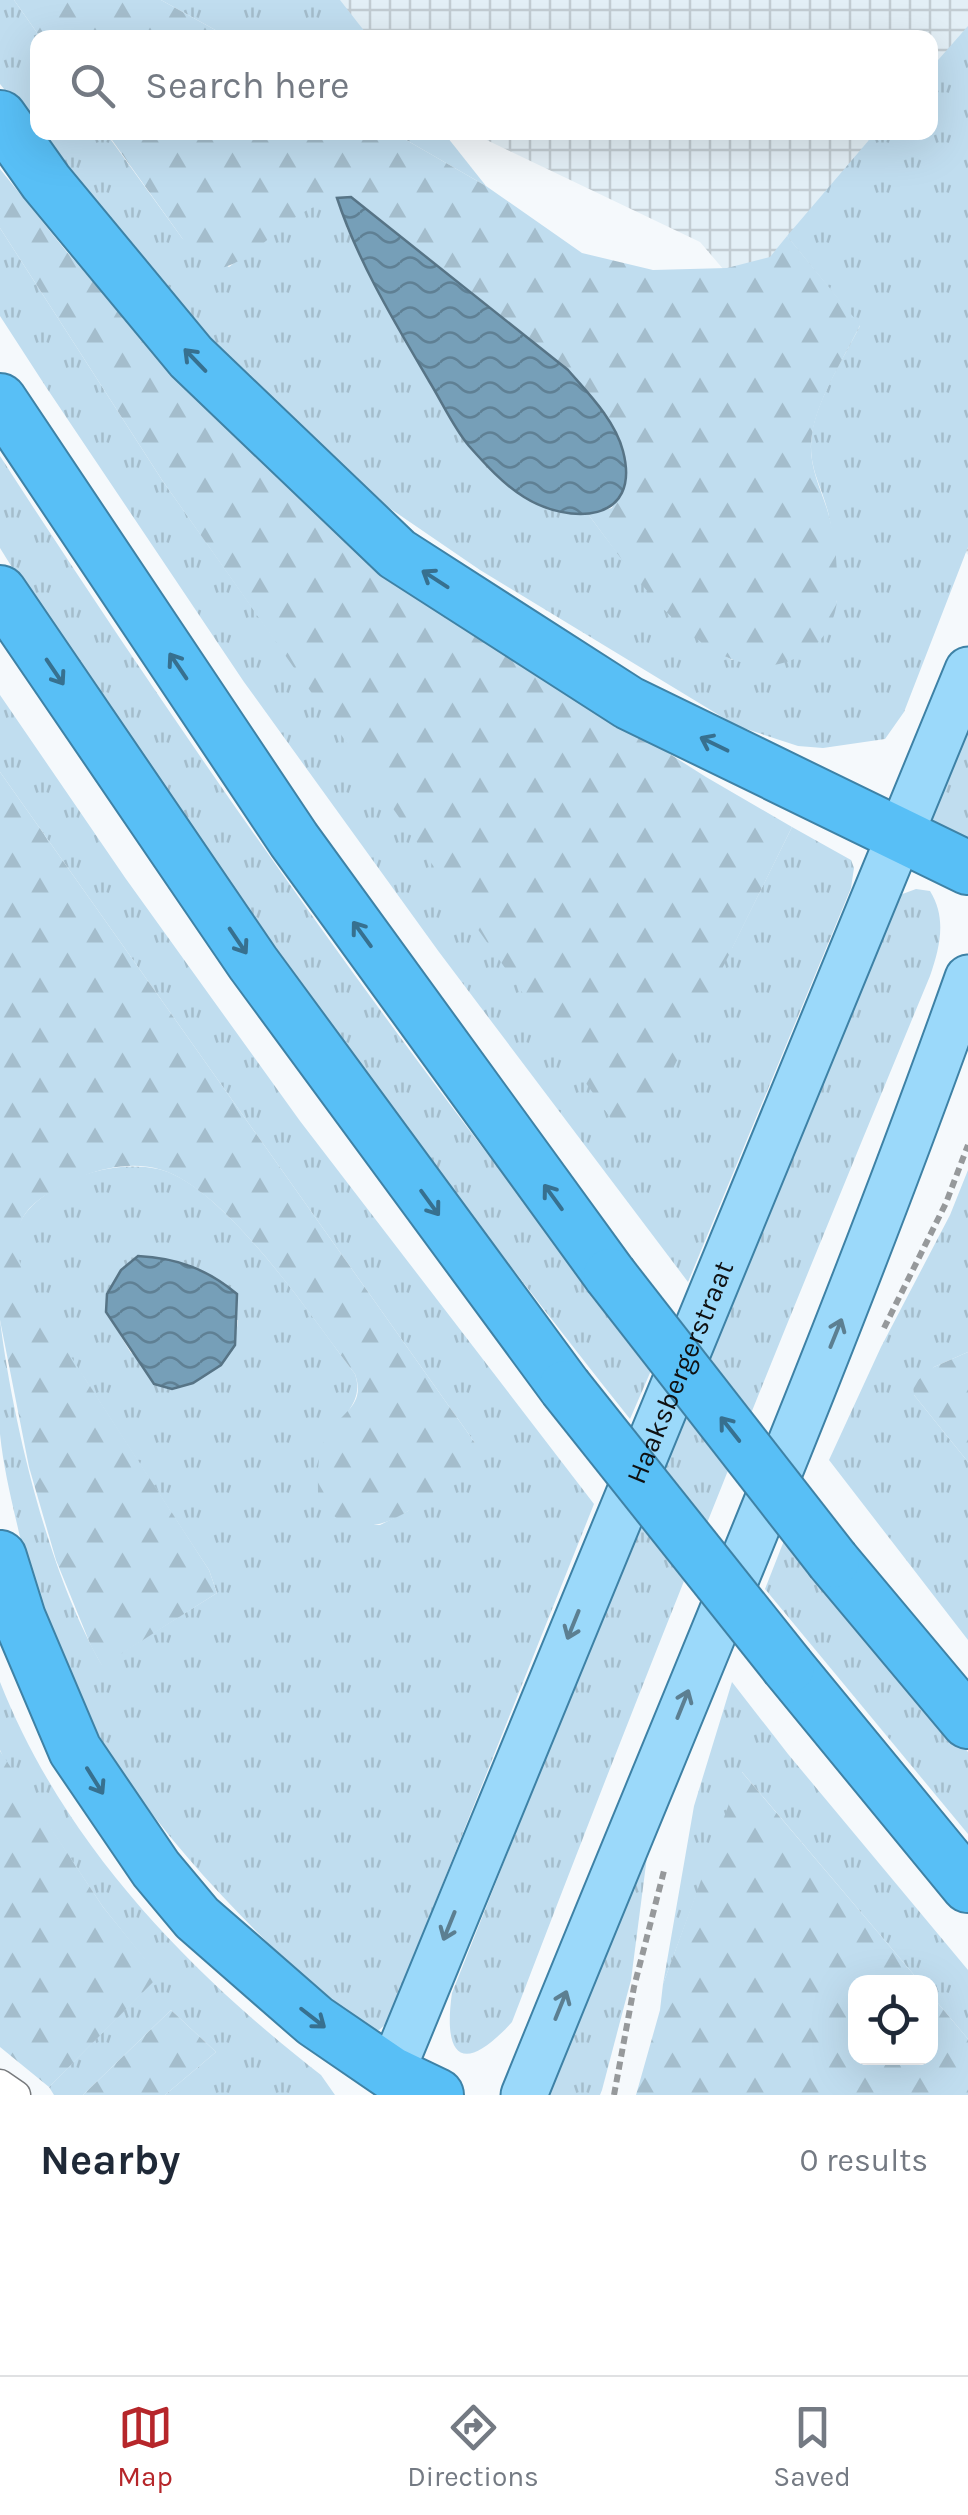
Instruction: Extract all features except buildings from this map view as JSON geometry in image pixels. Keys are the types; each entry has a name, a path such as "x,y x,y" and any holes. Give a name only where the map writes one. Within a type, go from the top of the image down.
{"highway":[{"path":"0,117 46,182 191,357 397,554 629,704 968,868"},
{"path":"0,400 294,840 610,1276 833,1561 968,1722"},
{"path":"0,592 253,963 565,1387 788,1668 968,1886"},
{"path":"0,1557 19,1618 76,1750 156,1868 197,1918 315,2021 414,2084"}],"main road":[{"name":"Haaksbergerstraat","path":"414,2084 968,670"},
{"path":"524,2095 888,1200 968,978"}],"street":[{"path":"0,2084 16,2095"}],"shaded area":[{"path":"196,0 968,0 968,555 700,242 487,140 938,140 938,30 259,30"}],"green space":[{"path":"0,0 14,0 35,30 30,30 30,121 0,84"},
{"path":"14,0 161,0 215,30 35,30"},
{"path":"161,0 340,0 364,30 215,30"},
{"path":"968,26 968,547 904,712 885,739 823,748 798,746 737,726 480,570 385,505 294,428 184,311 45,140 111,140 182,238 229,267 308,208 337,198 347,229 402,335 466,443 500,479 550,509 588,514 670,613 732,660 837,602 833,538 813,466 812,433 826,392 860,326 787,236 869,140 938,140 938,60"},
{"path":"112,140 406,140 486,186 582,253 653,270 727,268 770,257 787,236 860,325 821,402 811,440 814,470 836,554 837,600 826,632 802,655 770,665 739,662 708,647 679,624 652,597 588,514 612,508 624,479 625,464 617,434 599,406 568,370 351,197 310,209 249,255 215,270 182,238"},
{"path":"406,140 450,140 486,186"},
{"path":"0,169 159,357 247,447 394,579 706,777 792,827 656,1103 621,1133 162,480 0,228"},
{"path":"0,228 162,480 527,996 732,948 792,827 851,860 851,888 688,1282 439,952 244,682 46,387 0,316"},
{"path":"0,456 154,689 314,919 481,1145 653,1366 630,1419 316,1004 18,577 0,548"},
{"path":"0,695 300,1121 594,1504 387,2023 379,2030 359,2029 192,1863 145,1805 104,1743 68,1677 39,1604 7,1479 0,1434 0,1320 14,1405 36,1498 66,1588 102,1665 217,1593 209,1570 35,1303 16,1254 20,1223 38,1200 56,1188 80,1176 119,1167 158,1169 210,1199 266,1257 355,1374 355,1400 328,1435 355,1525 380,1525 408,1511 475,1443 0,772","holes":["106,1312 238,1320 234,1343 226,1358 193,1383 131,1353"]},
{"path":"968,715 968,842 926,822"},
{"path":"0,772 475,1443 477,1453 432,1494 395,1518 376,1525 338,1519 318,1496 318,1464 328,1434 358,1394 355,1374 241,1229 188,1183 162,1170 114,1167 82,1176 53,1191 28,1210 18,1234 17,1247 29,1288 209,1570 217,1593 102,1666 56,1560 29,1467 0,1320"},
{"path":"916,889 930,891 939,912 939,943 930,976 717,1498 512,2022 482,2049 461,2052 454,2046 451,2034 452,1993 897,896"},
{"path":"968,1170 968,1352 934,1367 914,1395 968,1462 968,1640 829,1460 881,1347 950,1215"},
{"path":"968,1352 968,1462 914,1395 913,1384 934,1367"},
{"path":"787,1533 968,1752 968,1834 765,1589"},
{"path":"0,1682 26,1741 58,1796 134,1899 223,1992 321,2075 335,2095 165,2095 216,2052 171,2010 83,2095 54,2095 49,2087 158,1976 103,1907 4,1759 0,1750"},
{"path":"732,1682 968,1970 968,2039 938,2003 938,1975 914,1975 742,1772 663,1984 694,1806"},
{"path":"0,1751 103,1907 159,1976 49,2087 0,2047"},
{"path":"741,1771 914,1975 848,1975 848,2065 938,2065 938,2003 968,2039 968,2095 636,2095 660,2010 663,1984"},
{"path":"655,1795 631,1980 602,2090 600,2095 550,2095 551,2068"},
{"path":"171,2010 216,2052 165,2095 83,2095"}],"water":[{"path":"351,197 568,370 592,398 614,428 623,451 626,475 622,493 612,505 580,514 542,506 509,486 469,446 366,269 337,198"},
{"path":"138,1256 191,1266 237,1294 235,1345 221,1365 193,1383 172,1389 154,1384 106,1312 107,1294 121,1270"}]}
